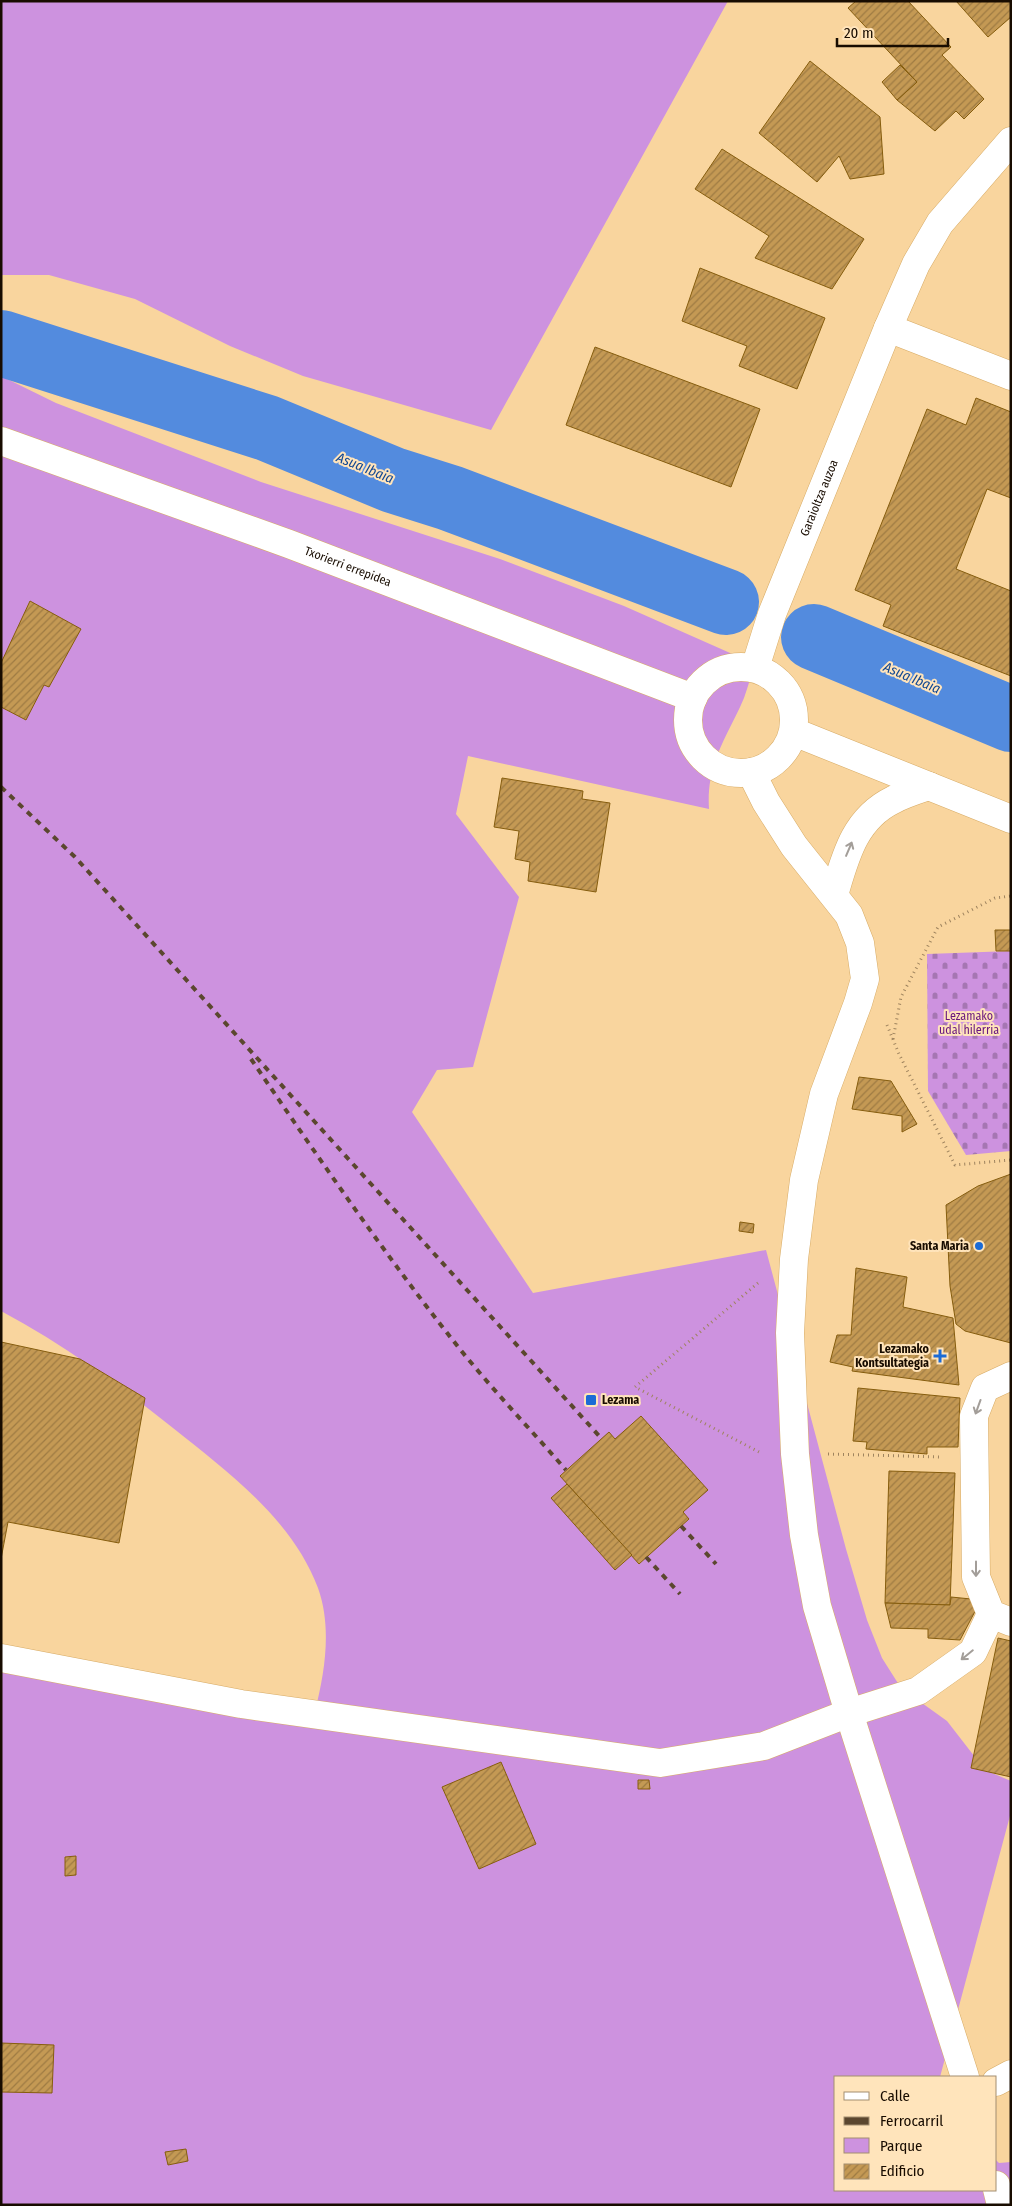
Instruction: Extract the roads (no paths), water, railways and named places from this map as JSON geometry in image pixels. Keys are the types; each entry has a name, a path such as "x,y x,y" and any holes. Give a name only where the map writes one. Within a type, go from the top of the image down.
{"street":[{"name":"Garaioltza auzoa","path":"755,668 772,614 888,328 916,264 940,223 1011,141"},
{"path":"888,328 1011,376"},
{"name":"Txorierri errepidea","path":"1,441 289,544 692,698"},
{"path":"736,667 755,668 774,677 787,692 794,711 794,732 785,750 770,764 751,772 728,772 707,761 693,743 688,720 692,698 703,682 719,672 736,667"},
{"path":"794,732 1011,819"},
{"path":"751,772 766,802 794,846 848,915 860,943 865,979 824,1094 804,1180 794,1259 790,1333 794,1454 804,1535 817,1606 965,2076"},
{"path":"834,895 848,848 866,818 892,800 929,786"},
{"path":"1,1658 240,1704 660,1763 764,1746 918,1691 973,1652 1001,1618 976,1577 974,1416 985,1388 1011,1376"},
{"path":"997,2081 1011,2074"},
{"path":"997,2189 1001,2205"}],"waterway":[{"name":"Asua Ibaia","path":"1,343 267,428 393,480 450,498 726,602"},
{"name":"Asua Ibaia","path":"814,637 1011,719"}],"railway":[{"path":"1,787 75,857 601,1438"},
{"path":"251,1059 352,1205 432,1313 485,1379 566,1470"},
{"path":"681,1526 716,1564"},
{"path":"646,1557 680,1594"}],"place":[{"name":"Santa Maria","path":"979,1246"},
{"name":"Lezamako Kontsultategia","path":"940,1356"},
{"name":"Lezama","path":"591,1400"}],"park label":[{"name":"Lezamako udal hilerria","path":"969,1023"}]}
